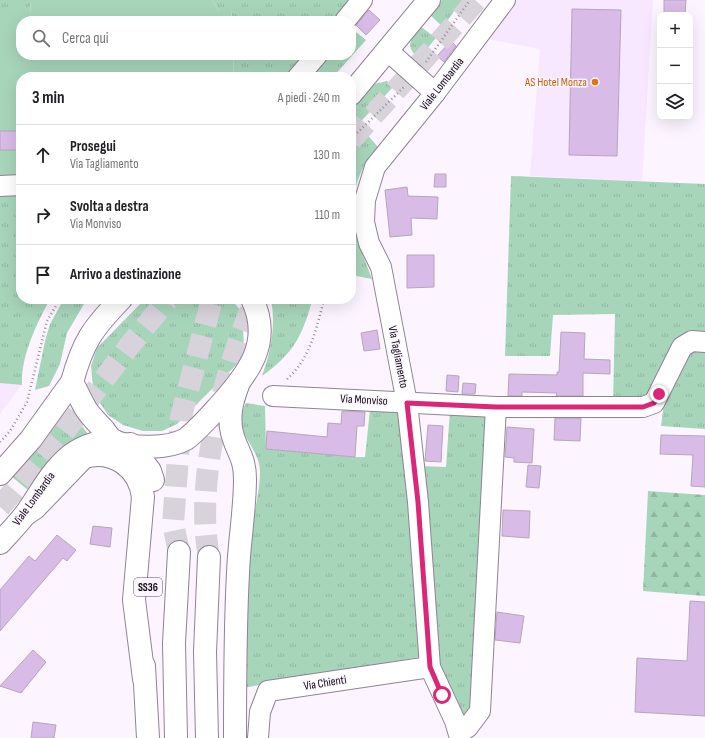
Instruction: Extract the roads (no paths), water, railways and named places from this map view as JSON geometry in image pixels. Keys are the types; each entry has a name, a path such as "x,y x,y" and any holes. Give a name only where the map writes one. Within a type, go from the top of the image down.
{"main road":[{"path":"356,88 429,0"},
{"path":"0,474 31,439 72,382 80,355 91,331 116,304"},
{"path":"235,738 235,628 239,542 245,495 245,465 232,433 231,405 238,385 250,369 259,336 257,309 254,304"},
{"path":"72,382 86,410 122,442"},
{"name":"Viale Lombardia","path":"0,543 26,514 54,470 74,452 96,442 122,442 152,447 169,446 185,439 212,415 238,385"},
{"name":"SS36","path":"122,442 150,471 156,487 144,680 148,738"},
{"path":"26,514 35,508 84,458 95,454 105,455 126,465 135,473 142,484 143,497 134,600 144,680"},
{"name":"SS36","path":"176,738 174,644 179,552"},
{"path":"207,738 205,652 209,557"}],"street":[{"path":"349,16 362,0"},
{"name":"Viale Lombardia","path":"375,167 435,93 505,0"},
{"path":"387,50 435,93"},
{"path":"302,72 313,60"},
{"name":"Via Tagliamento","path":"375,167 365,200 364,222 369,243 381,267 407,403 418,502 430,667 455,721 460,736"},
{"path":"0,186 16,185"},
{"name":"Via Monviso","path":"273,396 496,407 643,407 654,403 682,347 692,341 705,342"},
{"path":"460,736 480,711 496,407"},
{"name":"Via Chienti","path":"258,738 260,712 268,691 430,667"}],"tunnel":[{"path":"356,134 477,0"},
{"path":"0,507 61,436 130,345 164,304"},
{"path":"179,552 173,524 181,417 211,304"},
{"path":"209,557 205,526 209,460 223,392 233,359 253,304"}],"place":[{"name":"AS Hotel Monza","path":"595,82"}]}
